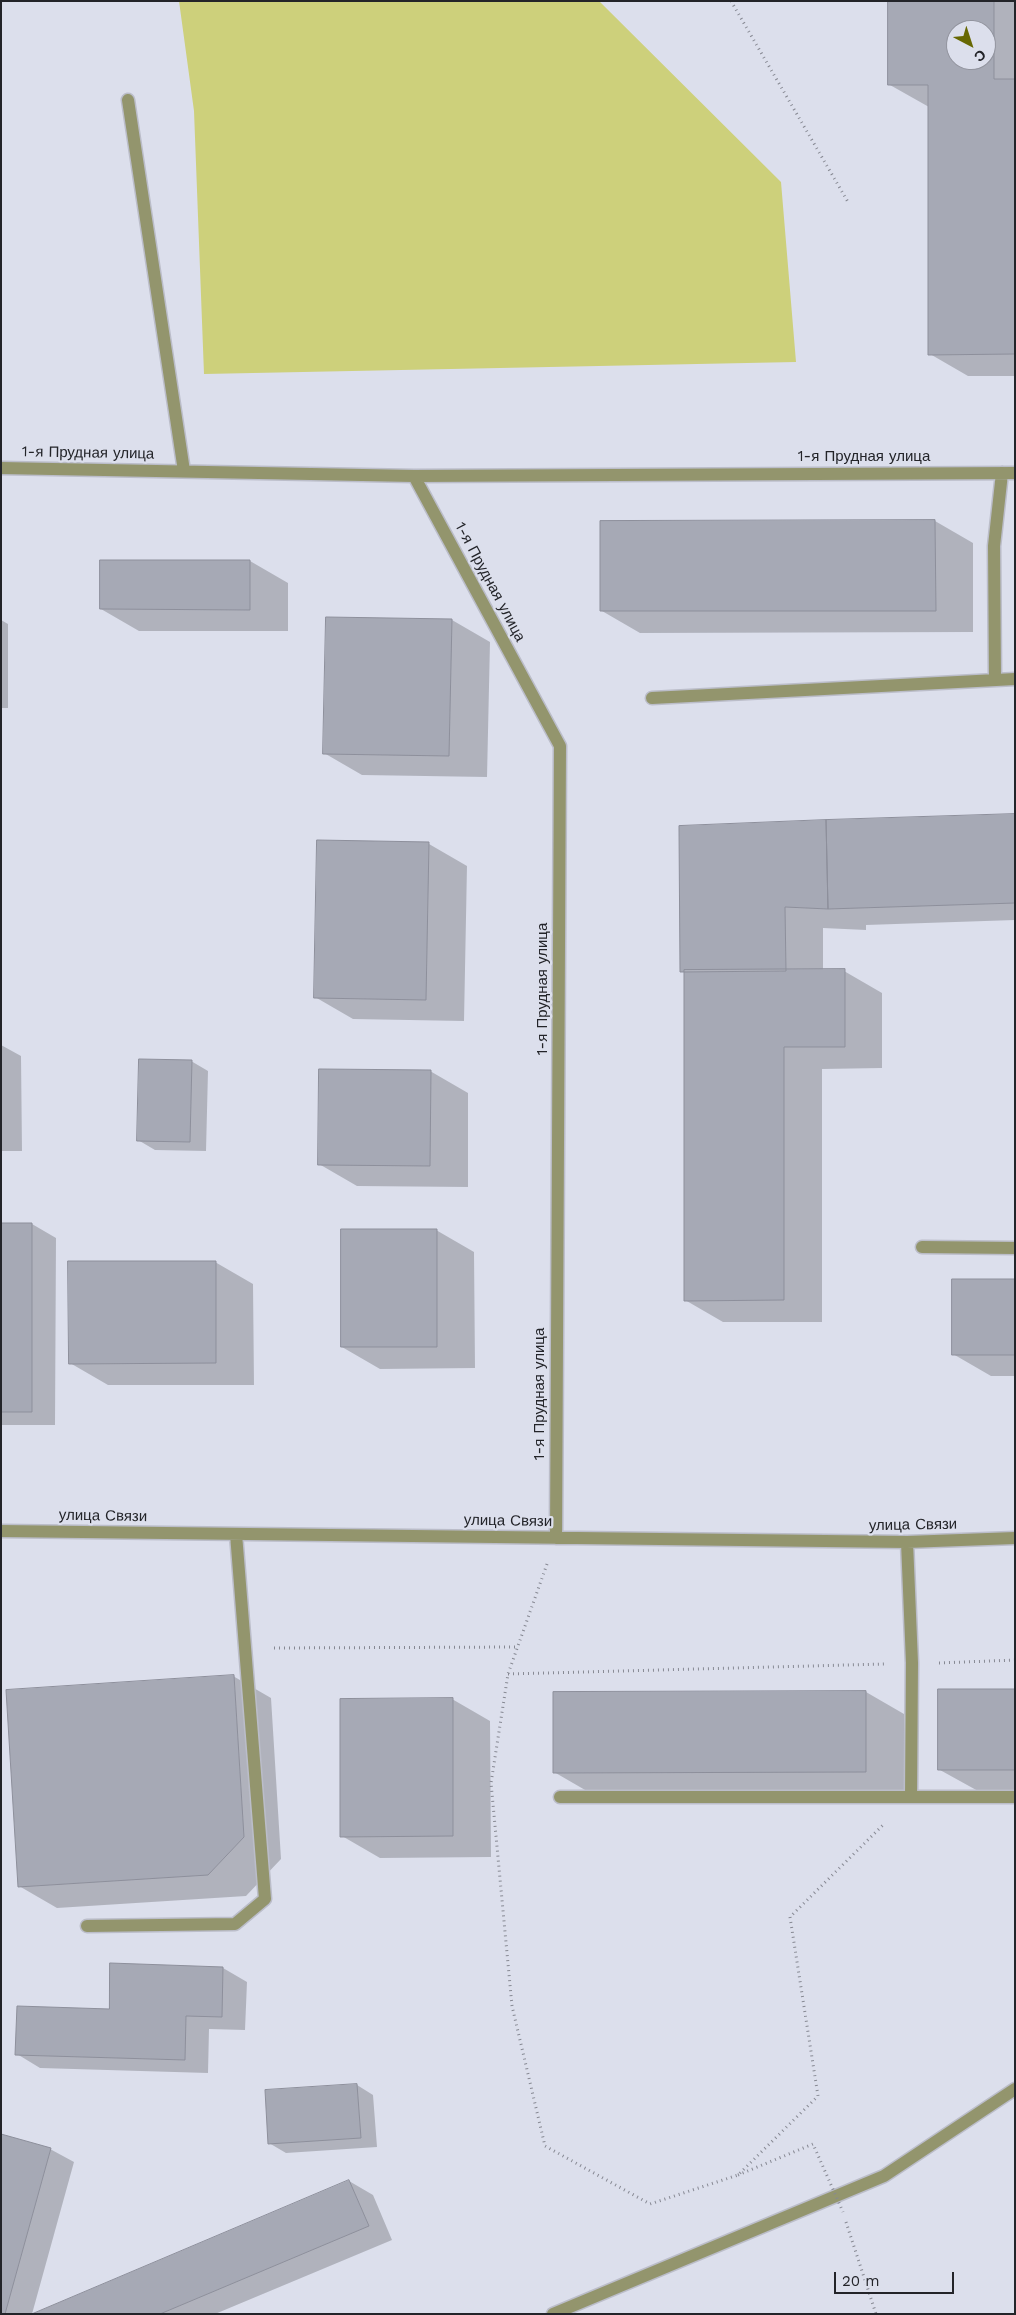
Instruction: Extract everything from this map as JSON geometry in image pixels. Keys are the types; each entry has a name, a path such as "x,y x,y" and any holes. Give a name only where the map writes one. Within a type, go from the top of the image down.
{"street":[{"path":"128,100 184,472"},
{"name":"1-я Прудная улица","path":"1,468 414,476 1008,473"},
{"path":"995,680 994,546 1008,473"},
{"name":"1-я Прудная улица","path":"414,476 560,746 556,1538"},
{"path":"652,698 1015,679"},
{"path":"922,1247 1015,1248"},
{"name":"улица Связи","path":"1,1531 906,1542 1015,1538"},
{"path":"87,1926 235,1924 265,1899 236,1534"},
{"path":"906,1542 912,1663 911,1797"},
{"path":"560,1797 1015,1797"},
{"path":"553,2314 884,2176 1015,2089"}],"path":[{"path":"730,1 848,202"},
{"path":"556,1538 508,1674 491,1783 512,2006 545,2146 650,2204 738,2175 813,2144 843,2212 876,2314"},
{"path":"245,1648 518,1647"},
{"path":"508,1674 1015,1660"},
{"path":"738,2175 818,2096 790,1916 911,1797"}],"green space":[{"path":"179,1 599,1 781,182 796,362 204,374 194,111"}],"building":[{"path":"888,1 994,1 994,20 946,20 946,70 994,70 994,79 1015,79 1015,354 928,355 928,85 888,85"},
{"path":"935,520 936,611 600,611 600,521"},
{"path":"100,560 250,560 250,610 100,609"},
{"path":"326,617 452,619 449,756 323,754"},
{"path":"1015,814 1015,903 828,909 826,820"},
{"path":"826,820 828,909 785,907 786,971 680,972 679,826"},
{"path":"317,840 429,842 426,1000 314,998"},
{"path":"845,969 845,1047 784,1047 784,1300 684,1301 684,970"},
{"path":"139,1059 192,1060 190,1142 137,1141"},
{"path":"319,1069 431,1070 430,1166 318,1165"},
{"path":"1,1223 32,1223 32,1412 1,1412"},
{"path":"341,1229 437,1229 437,1347 341,1347"},
{"path":"68,1261 216,1261 216,1363 69,1364"},
{"path":"952,1279 1015,1279 1015,1355 952,1355"},
{"path":"234,1675 244,1837 208,1875 18,1887 6,1690"},
{"path":"938,1689 1015,1689 1015,1770 938,1770"},
{"path":"866,1691 866,1772 553,1773 553,1692"},
{"path":"453,1698 453,1836 340,1837 340,1699"},
{"path":"110,1963 223,1967 222,2017 186,2016 185,2060 15,2055 17,2006 109,2009"},
{"path":"357,2084 361,2138 268,2144 265,2090"},
{"path":"1,2134 51,2148 5,2314 1,2314"},
{"path":"349,2180 369,2226 160,2314 32,2314"}]}
